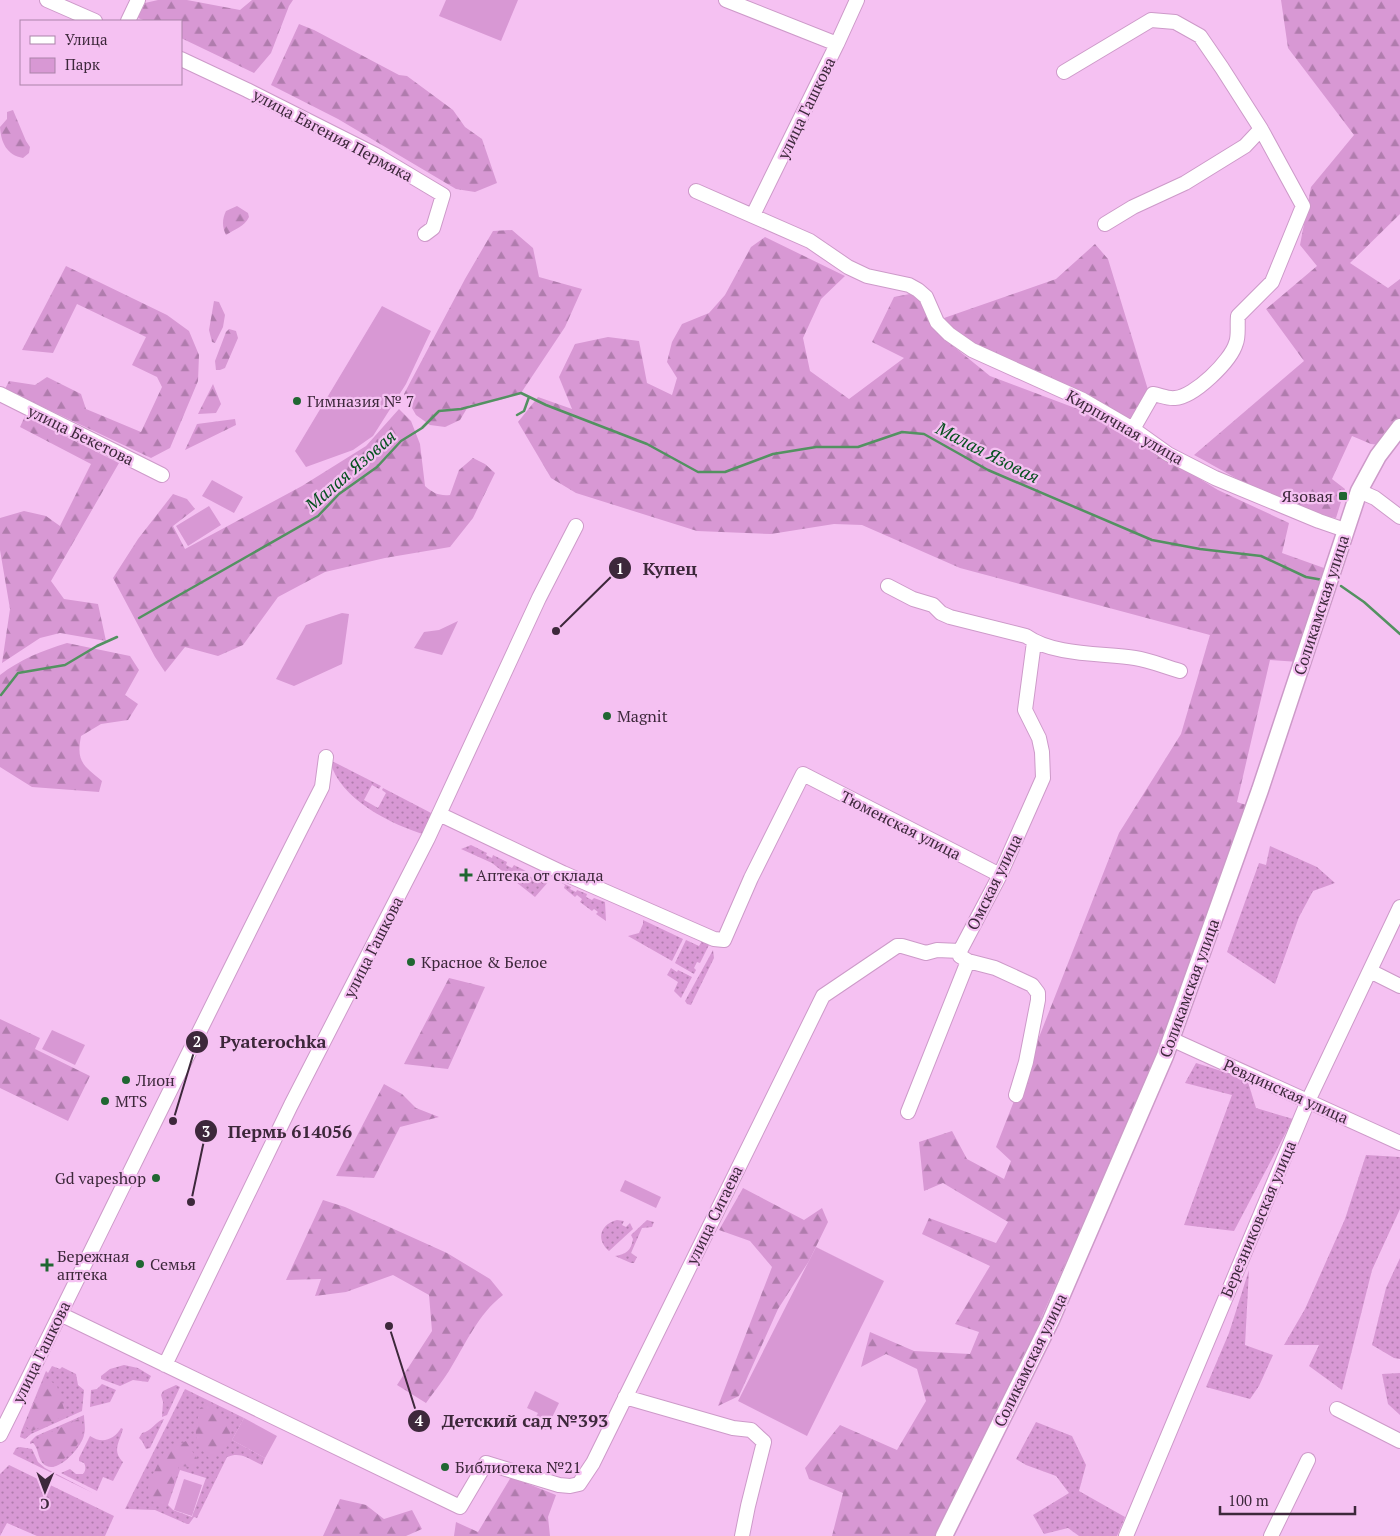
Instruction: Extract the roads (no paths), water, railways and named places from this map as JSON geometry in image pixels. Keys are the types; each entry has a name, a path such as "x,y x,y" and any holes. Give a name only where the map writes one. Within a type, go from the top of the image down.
{"main road":[{"name":"Соликамская улица","path":"944,1536 1051,1320 1171,1039 1260,790 1359,491 1378,456 1400,427"}],"street":[{"path":"47,0 93,20"},
{"path":"128,20 138,0"},
{"path":"726,0 837,44"},
{"name":"улица Гашкова","path":"753,215 857,0"},
{"path":"1064,72 1151,20 1175,22 1200,36 1261,129 1303,206 1272,282 1238,316 1236,344 1225,362 1203,385 1189,395 1175,398 1153,394 1133,429"},
{"name":"улица Евгения Пермяка","path":"182,59 376,155 443,195 433,228 425,234"},
{"path":"1105,224 1133,207 1185,183 1238,151 1261,129"},
{"path":"696,191 753,215"},
{"name":"Кирпичная улица","path":"753,215 810,241 848,267 867,276 909,285 918,290 926,297 937,322 948,334 972,350 1083,400 1133,429 1168,454 1215,478 1318,522 1345,530"},
{"name":"улица Бекетова","path":"0,394 162,475"},
{"path":"1359,491 1375,498 1400,517"},
{"name":"улица Гашкова","path":"165,1365 250,1187 439,814 539,598 576,526"},
{"path":"888,586 913,599 933,604 941,613 950,617 1026,636 1034,642 1057,649 1138,658 1180,671"},
{"name":"Омская улица","path":"908,1112 964,956 1043,778 1042,752 1039,738 1024,710 1034,642"},
{"name":"улица Гашкова","path":"0,1435 174,1080 322,787 326,757"},
{"name":"Тюменская улица","path":"439,814 563,874 714,939 724,940 751,878 803,774 1000,875"},
{"name":"Березниковская улица","path":"1126,1536 1308,1101 1400,907"},
{"name":"улица Сигаева","path":"165,1365 460,1508 486,1463 559,1485 570,1486 579,1484 592,1464 823,996 898,946 926,953 937,950 964,956 1032,985 1038,993 1026,1062 1016,1095"},
{"path":"1370,971 1400,986"},
{"name":"Ревдинская улица","path":"1171,1039 1400,1143"},
{"path":"60,1314 165,1365"},
{"path":"625,1397 732,1428 751,1430 764,1442 742,1536"},
{"path":"1337,1408 1400,1441"},
{"path":"1272,1536 1308,1460"}],"waterway":[{"name":"Малая Язовая","path":"139,618 318,516 339,494 377,467 401,441 422,428 439,411 461,409 521,393 546,405 647,444 698,472 725,472 773,454 816,447 858,447 902,432 924,434 988,470 1152,540 1200,549 1261,556 1306,577 1323,580"},
{"name":"Малая Язовая","path":"517,415 524,411 529,397"},
{"name":"Малая Язовая","path":"1341,586 1364,602 1400,634"},
{"path":"1,695 18,673 65,665 97,646 117,637"}],"place":[{"name":"Гимназия № 7","path":"297,401"},
{"name":"Язовая","path":"1343,496"},
{"name":"Купец","path":"556,631"},
{"name":"Magnit","path":"607,716"},
{"name":"Аптека от склада","path":"466,875"},
{"name":"Красное & Белое","path":"411,962"},
{"name":"Лион","path":"126,1080"},
{"name":"MTS","path":"105,1101"},
{"name":"Pyaterochka","path":"173,1121"},
{"name":"Gd vapeshop","path":"156,1178"},
{"name":"Пермь 614056","path":"191,1202"},
{"name":"Семья","path":"140,1264"},
{"name":"Бережная аптека","path":"47,1265"},
{"name":"Детский сад №393","path":"389,1326"},
{"name":"Библиотека №21","path":"445,1467"}]}
